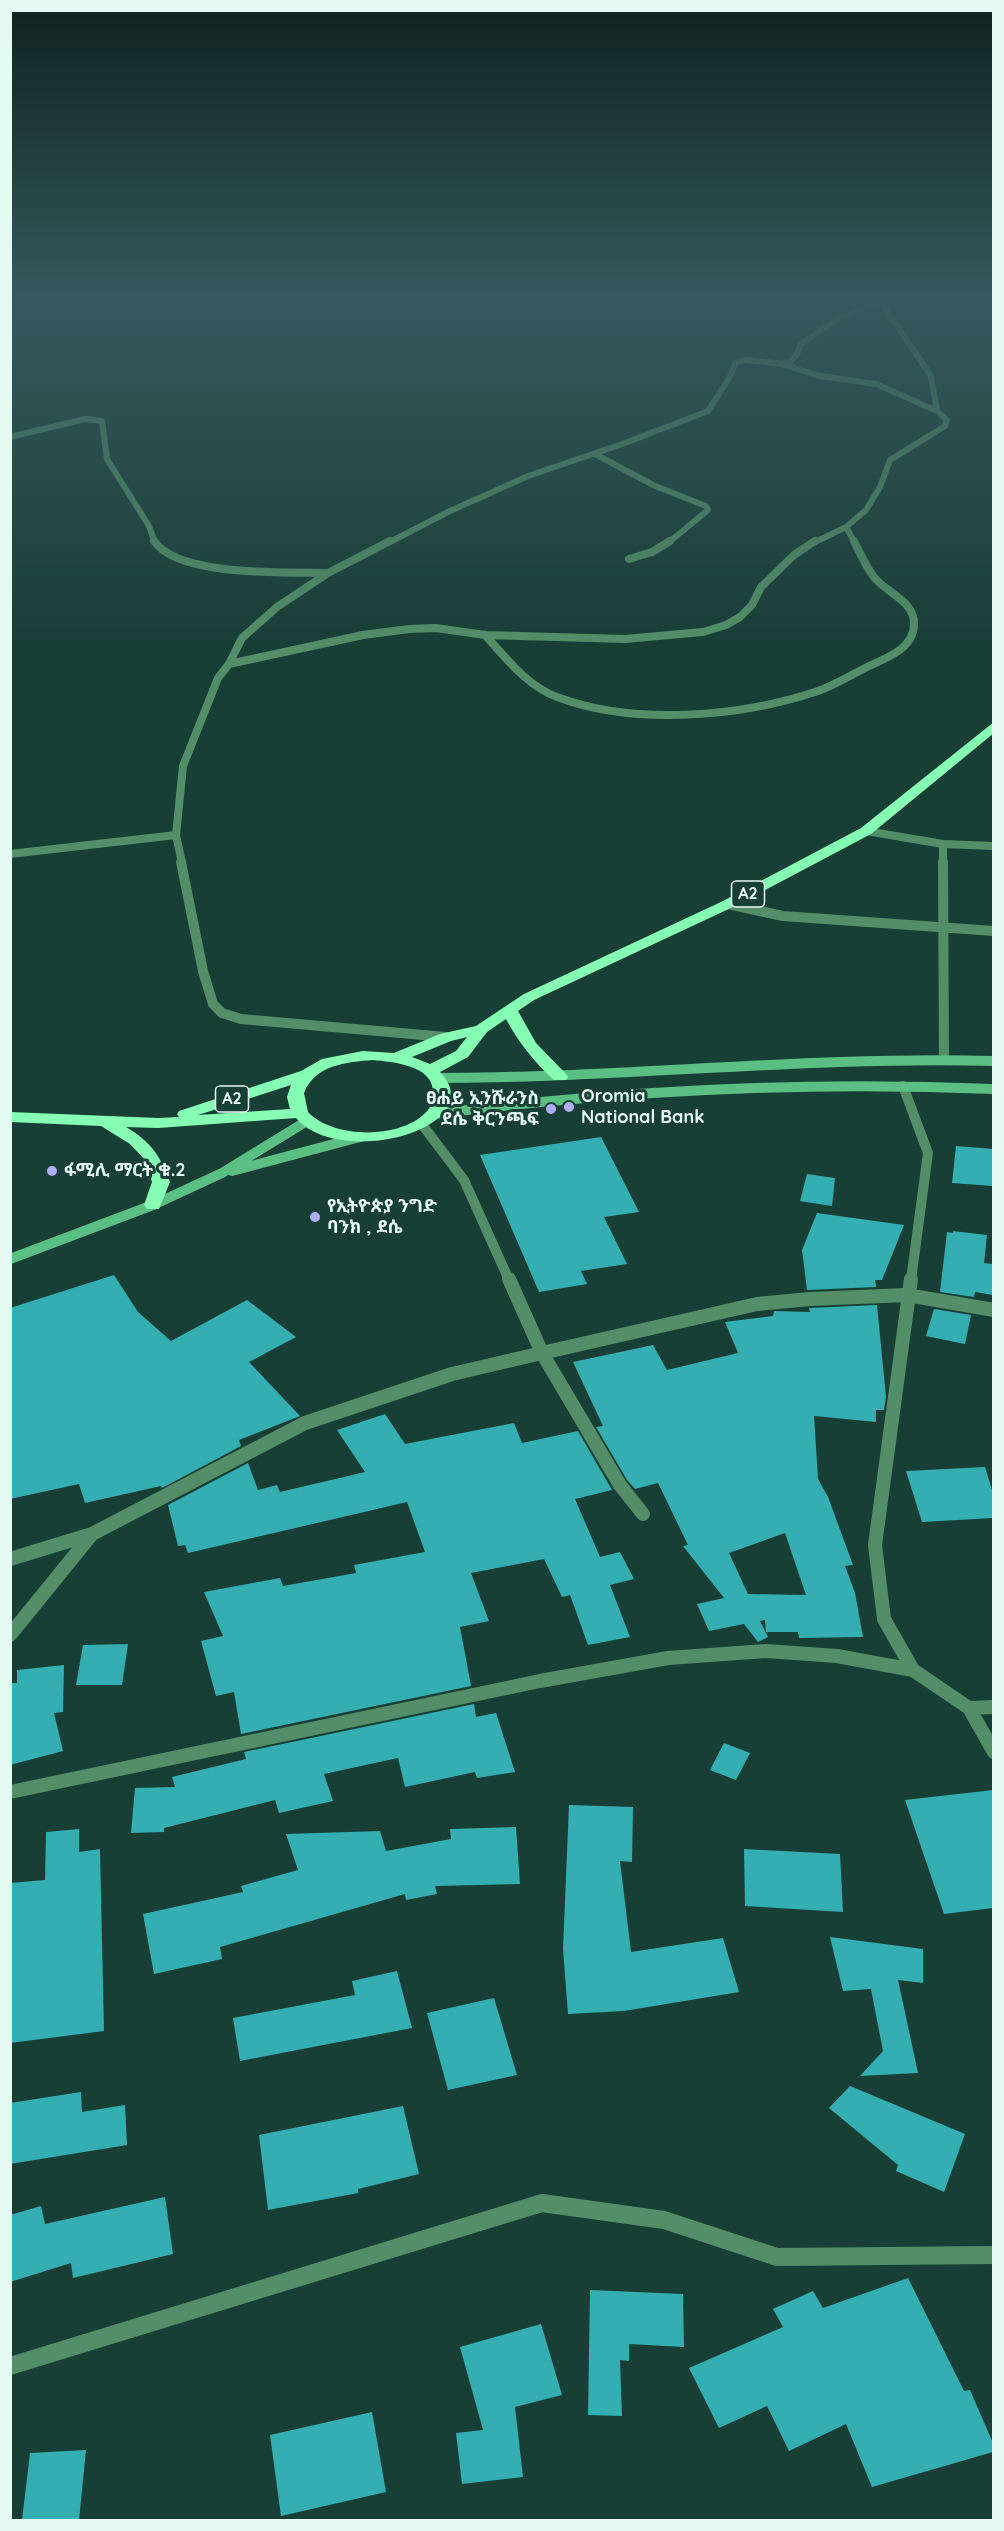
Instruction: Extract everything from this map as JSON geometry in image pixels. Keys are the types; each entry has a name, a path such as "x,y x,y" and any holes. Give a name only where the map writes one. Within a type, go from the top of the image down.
{"highway":[{"name":"A2","path":"158,1123 308,1074 326,1064 348,1057 373,1055 398,1057 415,1062 433,1074 462,1054 481,1029 528,997 728,904 866,831 904,802 993,726"},
{"path":"509,1009 527,1045 539,1060 560,1077"},
{"name":"A2","path":"398,1057 446,1037 481,1029"},
{"path":"304,1117 295,1100 297,1086 308,1074"},
{"path":"428,1118 441,1102 442,1089 433,1074"},
{"name":"A2","path":"10,1117 158,1123 304,1117 322,1129 360,1137 382,1136 404,1131 428,1118"},
{"path":"104,1120 136,1140 153,1159 161,1182 153,1205"}],"street":[{"path":"446,1037 241,1019 222,1013 213,1004 203,971 176,835 183,765 218,678 229,664 242,638 277,607 328,573 450,511 528,476 595,454 700,414"},
{"path":"229,664 363,635 409,629 436,628 485,635 625,639 703,632 726,625 740,617 752,605 761,586 794,555 817,540 846,527 866,510 880,487 890,460 945,426 946,420 940,414"},
{"path":"10,437 74,421 95,419 102,421 107,459 149,526 155,544 185,562 227,570 328,573"},
{"path":"595,454 653,484 706,506 708,510 682,535 650,554 629,559"},
{"path":"485,635 526,679 555,697 590,706 653,713 700,713 746,707 819,690 890,655 909,640 915,622 907,605 874,578 846,527"},
{"path":"866,831 943,844 993,846"},
{"path":"10,854 176,835"},
{"path":"943,844 945,1059"},
{"path":"728,904 783,916 993,931"},
{"path":"433,1074 560,1077 741,1064 945,1059 993,1061"},
{"path":"643,1514 620,1485 542,1353 464,1180 428,1118 543,1098 639,1090 787,1084 993,1089"},
{"path":"903,1086 928,1153 875,1545 884,1619 913,1670"},
{"path":"10,1259 153,1205 222,1173 304,1117"},
{"path":"222,1173 360,1137"},
{"path":"10,1559 92,1534 305,1423 452,1374 757,1304 810,1299 907,1295 993,1310"},
{"path":"10,1635 92,1534"},
{"path":"10,1792 540,1681 668,1658 766,1651 837,1656 913,1670 969,1708 993,1752"},
{"path":"969,1708 993,1707"},
{"path":"10,2366 542,2203 664,2220 777,2257 993,2255"}],"building":[{"path":"601,1137 639,1212 604,1217 627,1264 581,1271 587,1284 539,1292 480,1155"},
{"path":"956,1146 993,1149 993,1186 952,1183"},
{"path":"807,1174 835,1178 832,1206 800,1201"},
{"path":"817,1213 904,1225 882,1280 875,1280 876,1287 807,1290 802,1250"},
{"path":"953,1231 987,1235 984,1263 993,1264 993,1295 975,1292 974,1297 940,1292 947,1232 953,1233"},
{"path":"114,1275 138,1312 171,1341 247,1300 296,1337 249,1362 300,1416 239,1440 241,1446 162,1488 161,1486 85,1503 79,1484 10,1499 10,1308"},
{"path":"877,1305 886,1397 884,1410 876,1410 876,1422 814,1416 818,1479 828,1497 853,1565 845,1566 855,1593 863,1637 799,1638 798,1632 766,1632 765,1620 760,1621 768,1637 758,1642 744,1624 709,1631 697,1604 724,1598 683,1546 688,1545 658,1483 635,1489 627,1480 596,1427 603,1426 573,1362 653,1345 667,1370 738,1353 725,1322 773,1316 774,1311 810,1312 809,1308","holes":["785,1533 806,1595 748,1594 729,1553"]},
{"path":"934,1309 971,1315 965,1344 926,1336"},
{"path":"385,1414 405,1444 514,1423 522,1443 578,1431 612,1490 575,1499 600,1557 620,1552 634,1579 610,1585 630,1637 588,1645 570,1595 562,1597 544,1559 471,1573 489,1621 460,1627 471,1686 241,1734 234,1692 216,1696 201,1641 223,1636 204,1592 280,1578 283,1586 356,1573 354,1565 425,1552 407,1502 188,1553 185,1545 178,1546 168,1505 248,1463 258,1490 277,1485 280,1492 365,1472 337,1430"},
{"path":"985,1467 993,1493 993,1518 922,1522 906,1471"},
{"path":"128,1644 122,1685 76,1685 83,1645"},
{"path":"64,1665 63,1712 54,1713 63,1751 10,1765 10,1683 17,1683 17,1670"},
{"path":"474,1704 476,1717 496,1713 515,1772 477,1778 475,1772 405,1787 398,1758 324,1774 333,1801 279,1813 275,1800 164,1828 164,1832 131,1833 135,1788 175,1787 172,1777 246,1759 244,1752"},
{"path":"724,1743 750,1753 736,1780 710,1770"},
{"path":"993,1790 993,1908 944,1914 905,1800"},
{"path":"569,1805 633,1807 632,1862 620,1861 631,1952 723,1938 739,1992 624,2011 568,2014 563,1949"},
{"path":"516,1827 520,1884 435,1886 437,1894 406,1900 405,1894 220,1947 222,1959 154,1974 143,1914 243,1892 241,1886 298,1870 286,1834 380,1831 386,1851 451,1839 450,1829"},
{"path":"79,1829 79,1852 100,1849 104,2031 10,2043 10,1883 45,1880 46,1832"},
{"path":"744,1849 840,1854 843,1912 745,1906"},
{"path":"830,1937 923,1949 923,1983 898,1980 918,2073 860,2076 883,2051 871,1989 843,1991"},
{"path":"397,1971 412,2028 240,2061 233,2018 355,1995 352,1981"},
{"path":"494,1998 517,2075 448,2090 427,2013"},
{"path":"850,2086 965,2134 944,2192 896,2171 898,2165 829,2108"},
{"path":"81,2092 82,2112 125,2105 127,2145 10,2164 10,2103"},
{"path":"403,2106 419,2174 358,2189 358,2193 268,2210 259,2135"},
{"path":"165,2197 173,2254 73,2278 71,2263 10,2282 10,2215 41,2206 45,2224"},
{"path":"908,2278 964,2391 970,2390 993,2443 993,2452 872,2487 846,2424 789,2451 767,2406 719,2428 689,2368 783,2327 773,2309 813,2291 823,2308"},
{"path":"590,2290 683,2294 684,2347 629,2344 629,2361 620,2360 622,2416 588,2415"},
{"path":"541,2324 562,2395 515,2407 523,2477 462,2484 456,2433 483,2430 460,2347"},
{"path":"372,2412 386,2492 281,2516 270,2435"},
{"path":"86,2450 79,2520 22,2520 30,2453"}],"place":[{"name":"Oromia National Bank","path":"569,1107"},
{"name":"ፀሐይ ኢንሹራንስ ደሴ ቅርንጫፍ","path":"551,1109"},
{"name":"ፋሚሊ ማርት ቁ.2","path":"52,1171"},
{"name":"የኢትዮጵያ ንግድ ባንክ , ደሴ","path":"315,1217"}]}
